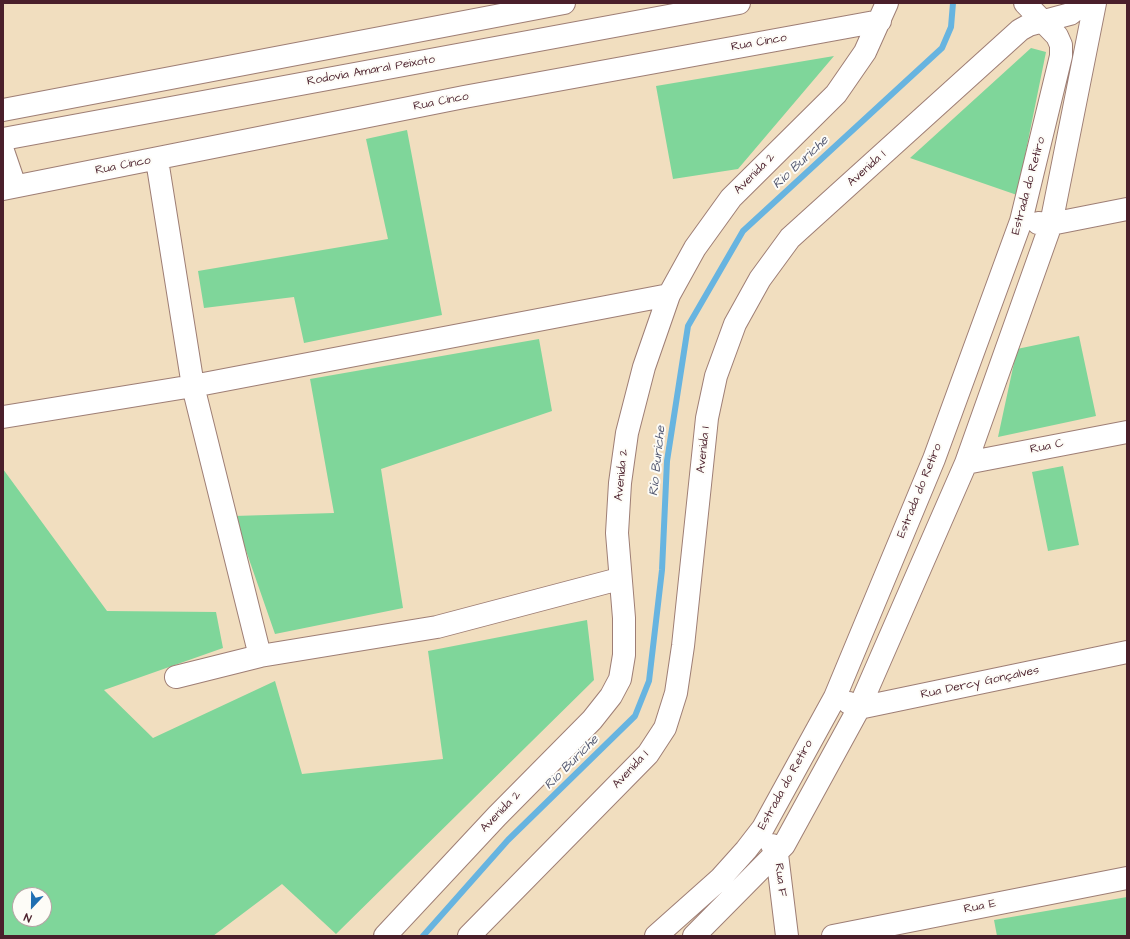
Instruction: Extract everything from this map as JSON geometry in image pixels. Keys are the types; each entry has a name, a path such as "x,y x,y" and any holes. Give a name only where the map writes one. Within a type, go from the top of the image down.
{"main road":[{"path":"3,110 564,3"},
{"name":"Rodovia Amaral Peixoto","path":"3,139 739,3"},
{"name":"Estrada do Retiro","path":"656,936 720,879 763,828 835,697 934,459 1021,221 1061,56 1061,45 1057,36 1025,3"},
{"name":"Avenida 1","path":"469,936 648,754 665,728 676,693 682,654 707,418 716,376 736,324 760,279 790,238 1020,30 1070,14 1084,3"},
{"path":"694,936 777,854 784,845 858,708 966,463 1051,224 1095,3"},
{"name":"Rua Cinco","path":"9,188 157,160 883,12"},
{"name":"Avenida 2","path":"385,936 497,816 592,720 611,696 620,679 624,654 624,618 619,579 617,533 620,483 627,433 644,367 669,295 695,248 731,198 836,94 865,52 883,12"},
{"path":"3,151 9,188"},
{"path":"157,160 193,386 260,656"},
{"path":"1021,221 1051,224 1127,209"},
{"path":"3,417 193,386 669,295"},
{"name":"Rua C","path":"966,463 1127,432"},
{"path":"176,677 260,656 437,627 619,579"},
{"name":"Rua Dercy Gonçalves","path":"858,708 1127,652"},
{"path":"835,697 858,708"},
{"name":"Rua F","path":"763,828 777,854 787,936"},
{"name":"Rua E","path":"833,936 1127,878"}],"green space":[{"path":"1031,48 1046,52 1017,195 910,158"},
{"path":"834,56 738,169 673,179 656,86"},
{"path":"407,130 442,315 304,343 294,297 204,308 198,271 388,239 366,139"},
{"path":"1079,336 1096,416 998,437 1017,349"},
{"path":"539,339 552,411 381,469 403,608 275,634 234,516 334,513 310,379"},
{"path":"1063,466 1079,545 1048,551 1032,472"},
{"path":"3,469 107,611 216,612 223,648 104,690 153,738 275,681 302,774 443,759 428,651 587,620 594,680 336,934 282,884 213,936 3,936"},
{"path":"1127,897 1127,936 997,936 994,920"}],"waterway":[{"name":"Rio Buriche","path":"423,936 508,840 635,716 649,681 662,570 667,461 688,326 743,231 942,48 951,27 953,3"}]}
